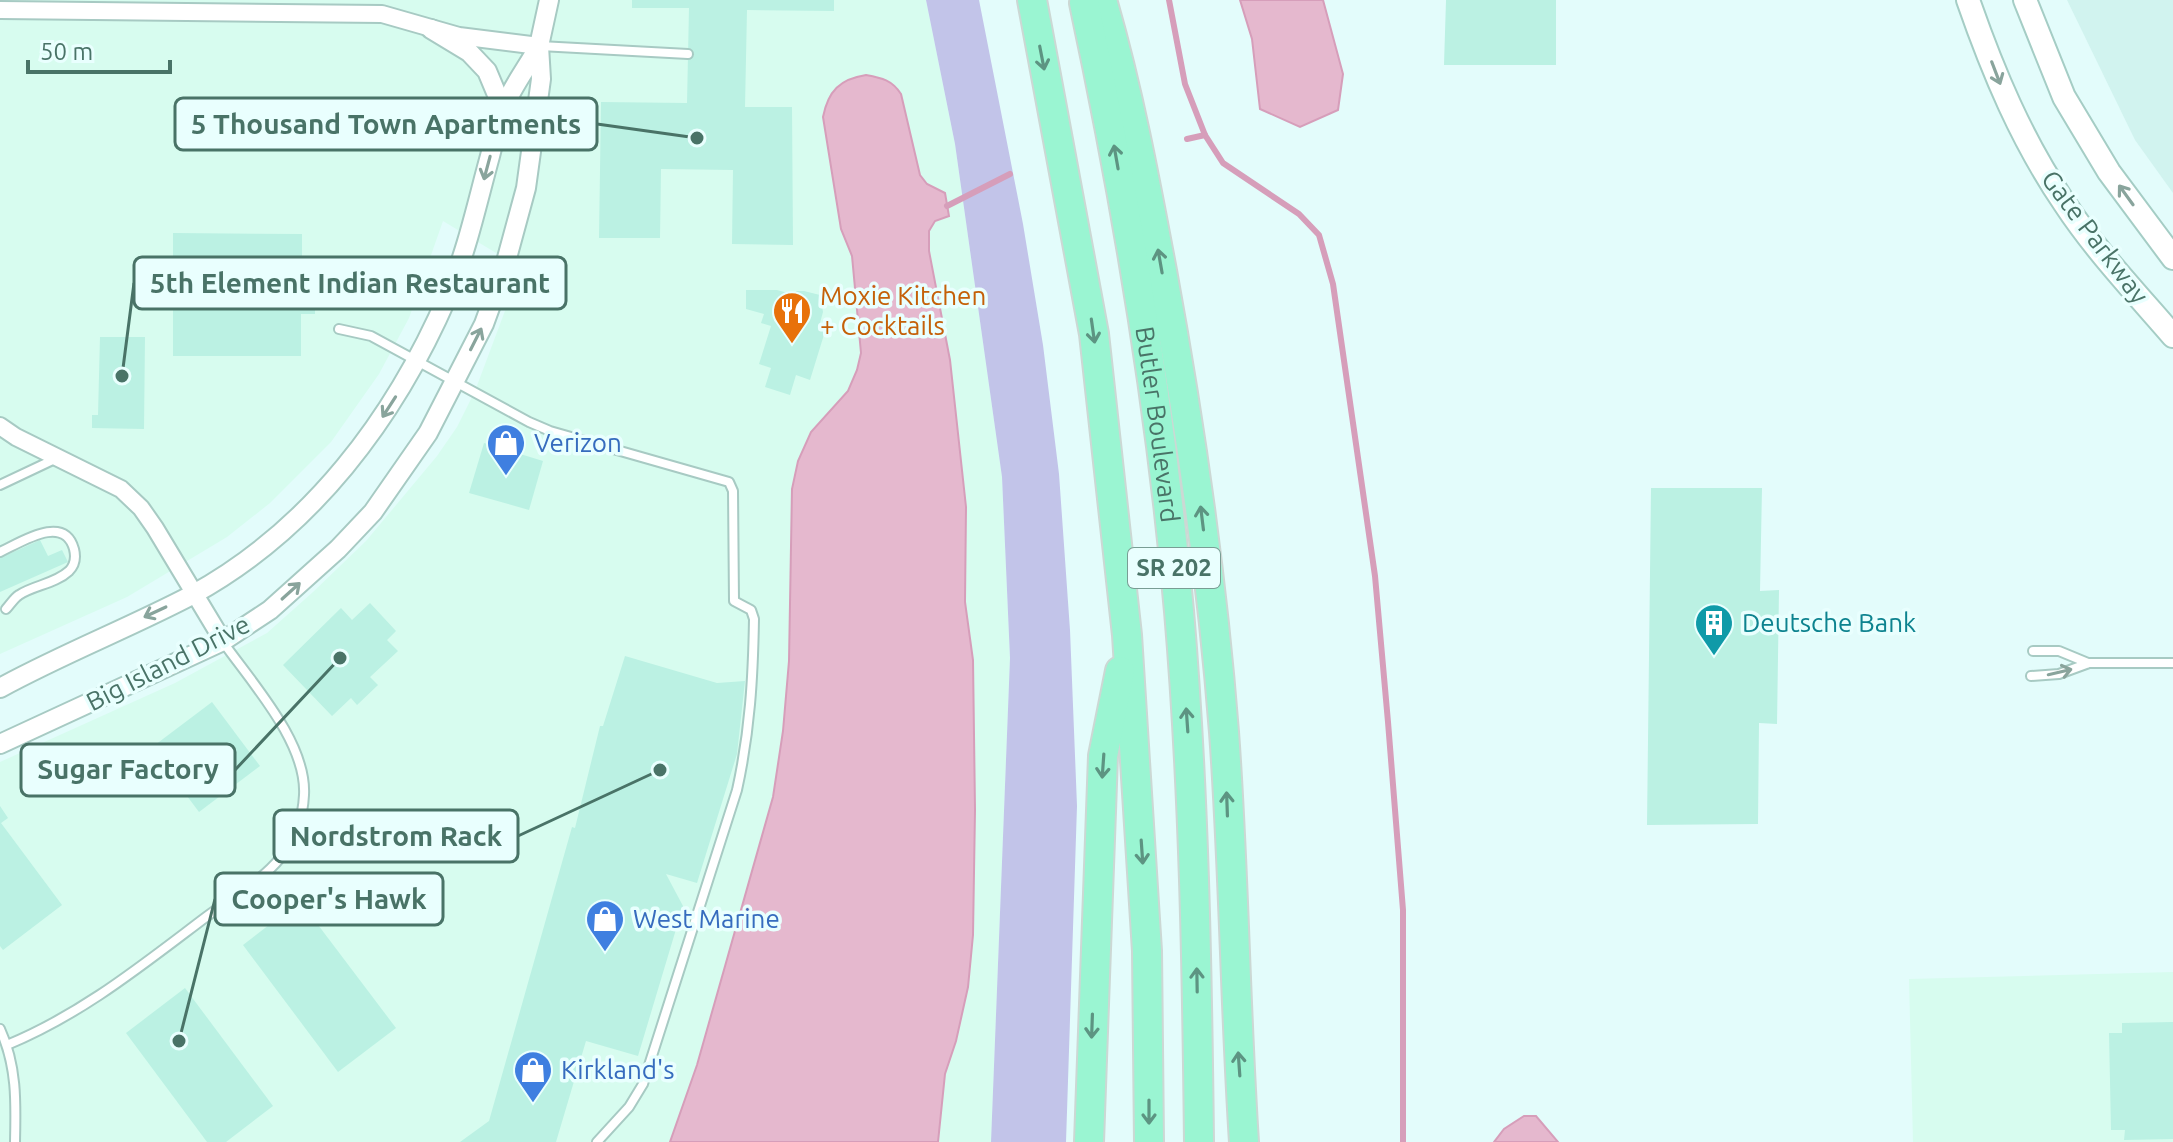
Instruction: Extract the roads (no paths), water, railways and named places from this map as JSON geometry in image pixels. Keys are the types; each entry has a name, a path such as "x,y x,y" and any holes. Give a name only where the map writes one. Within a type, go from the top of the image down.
{"highway":[{"name":"Butler Boulevard","path":"1032,0 1094,334 1127,635 1147,951 1149,1142"},
{"name":"Butler Boulevard","path":"1084,0 1111,129 1143,319 1179,609 1195,882 1199,1142"},
{"path":"1102,0 1126,91 1157,246 1183,389 1208,568 1224,735 1244,1142"},
{"path":"1089,1142 1103,756 1127,635"}],"main road":[{"name":"Gate Parkway","path":"1968,0 2010,108 2035,155 2083,228 2173,336"},
{"name":"Gate Parkway","path":"2025,0 2064,97 2109,172 2173,258"}],"street":[{"name":"Big Island Drive","path":"0,744 223,641 270,610 338,549 373,512 428,433 484,324 504,269 526,188 541,79 539,46 549,0"},
{"path":"0,10 321,6 382,14 410,20 431,29 469,52 487,71 503,109"},
{"path":"431,29 459,36 539,46"},
{"name":"Big Island Drive","path":"0,688 193,594 257,552 310,504 372,433 417,361 449,292 503,109 539,46"},
{"path":"0,426 121,489 141,508 223,641"}],"lane":[{"path":"539,46 688,54"},
{"path":"339,329 371,336 550,431 729,482 733,491 734,601 751,610 754,619 753,690 737,790 643,1084 629,1107 597,1142"},
{"path":"0,485 58,458"},
{"path":"0,552 45,531 57,531 66,535 73,544 75,557 73,569 62,577 17,596 6,609"},
{"path":"7,1045 71,1016 106,992 252,883 280,859 294,837 304,794 302,766 278,719 223,641"},
{"path":"2033,651 2059,651 2089,663"},
{"path":"2031,676 2059,674 2089,663 2173,663"},
{"path":"0,1029 7,1045 16,1090 15,1142"}],"waterway":[{"path":"1169,0 1185,84 1205,135 1223,163 1299,214 1319,235 1333,284 1375,576 1388,722 1403,910 1403,1142"},
{"path":"1187,139 1205,135"},
{"path":"947,206 1010,174"}],"place":[{"name":"5 Thousand Town Apartments","path":"697,138"},
{"name":"Moxie Kitchen + Cocktails","path":"792,345"},
{"name":"5th Element Indian Restaurant","path":"122,376"},
{"name":"Verizon","path":"506,477"},
{"name":"Deutsche Bank","path":"1714,657"},
{"name":"Sugar Factory","path":"340,658"},
{"name":"Nordstrom Rack","path":"660,770"},
{"name":"West Marine","path":"605,953"},
{"name":"Cooper's Hawk","path":"179,1041"},
{"name":"Kirkland's","path":"533,1104"}]}
